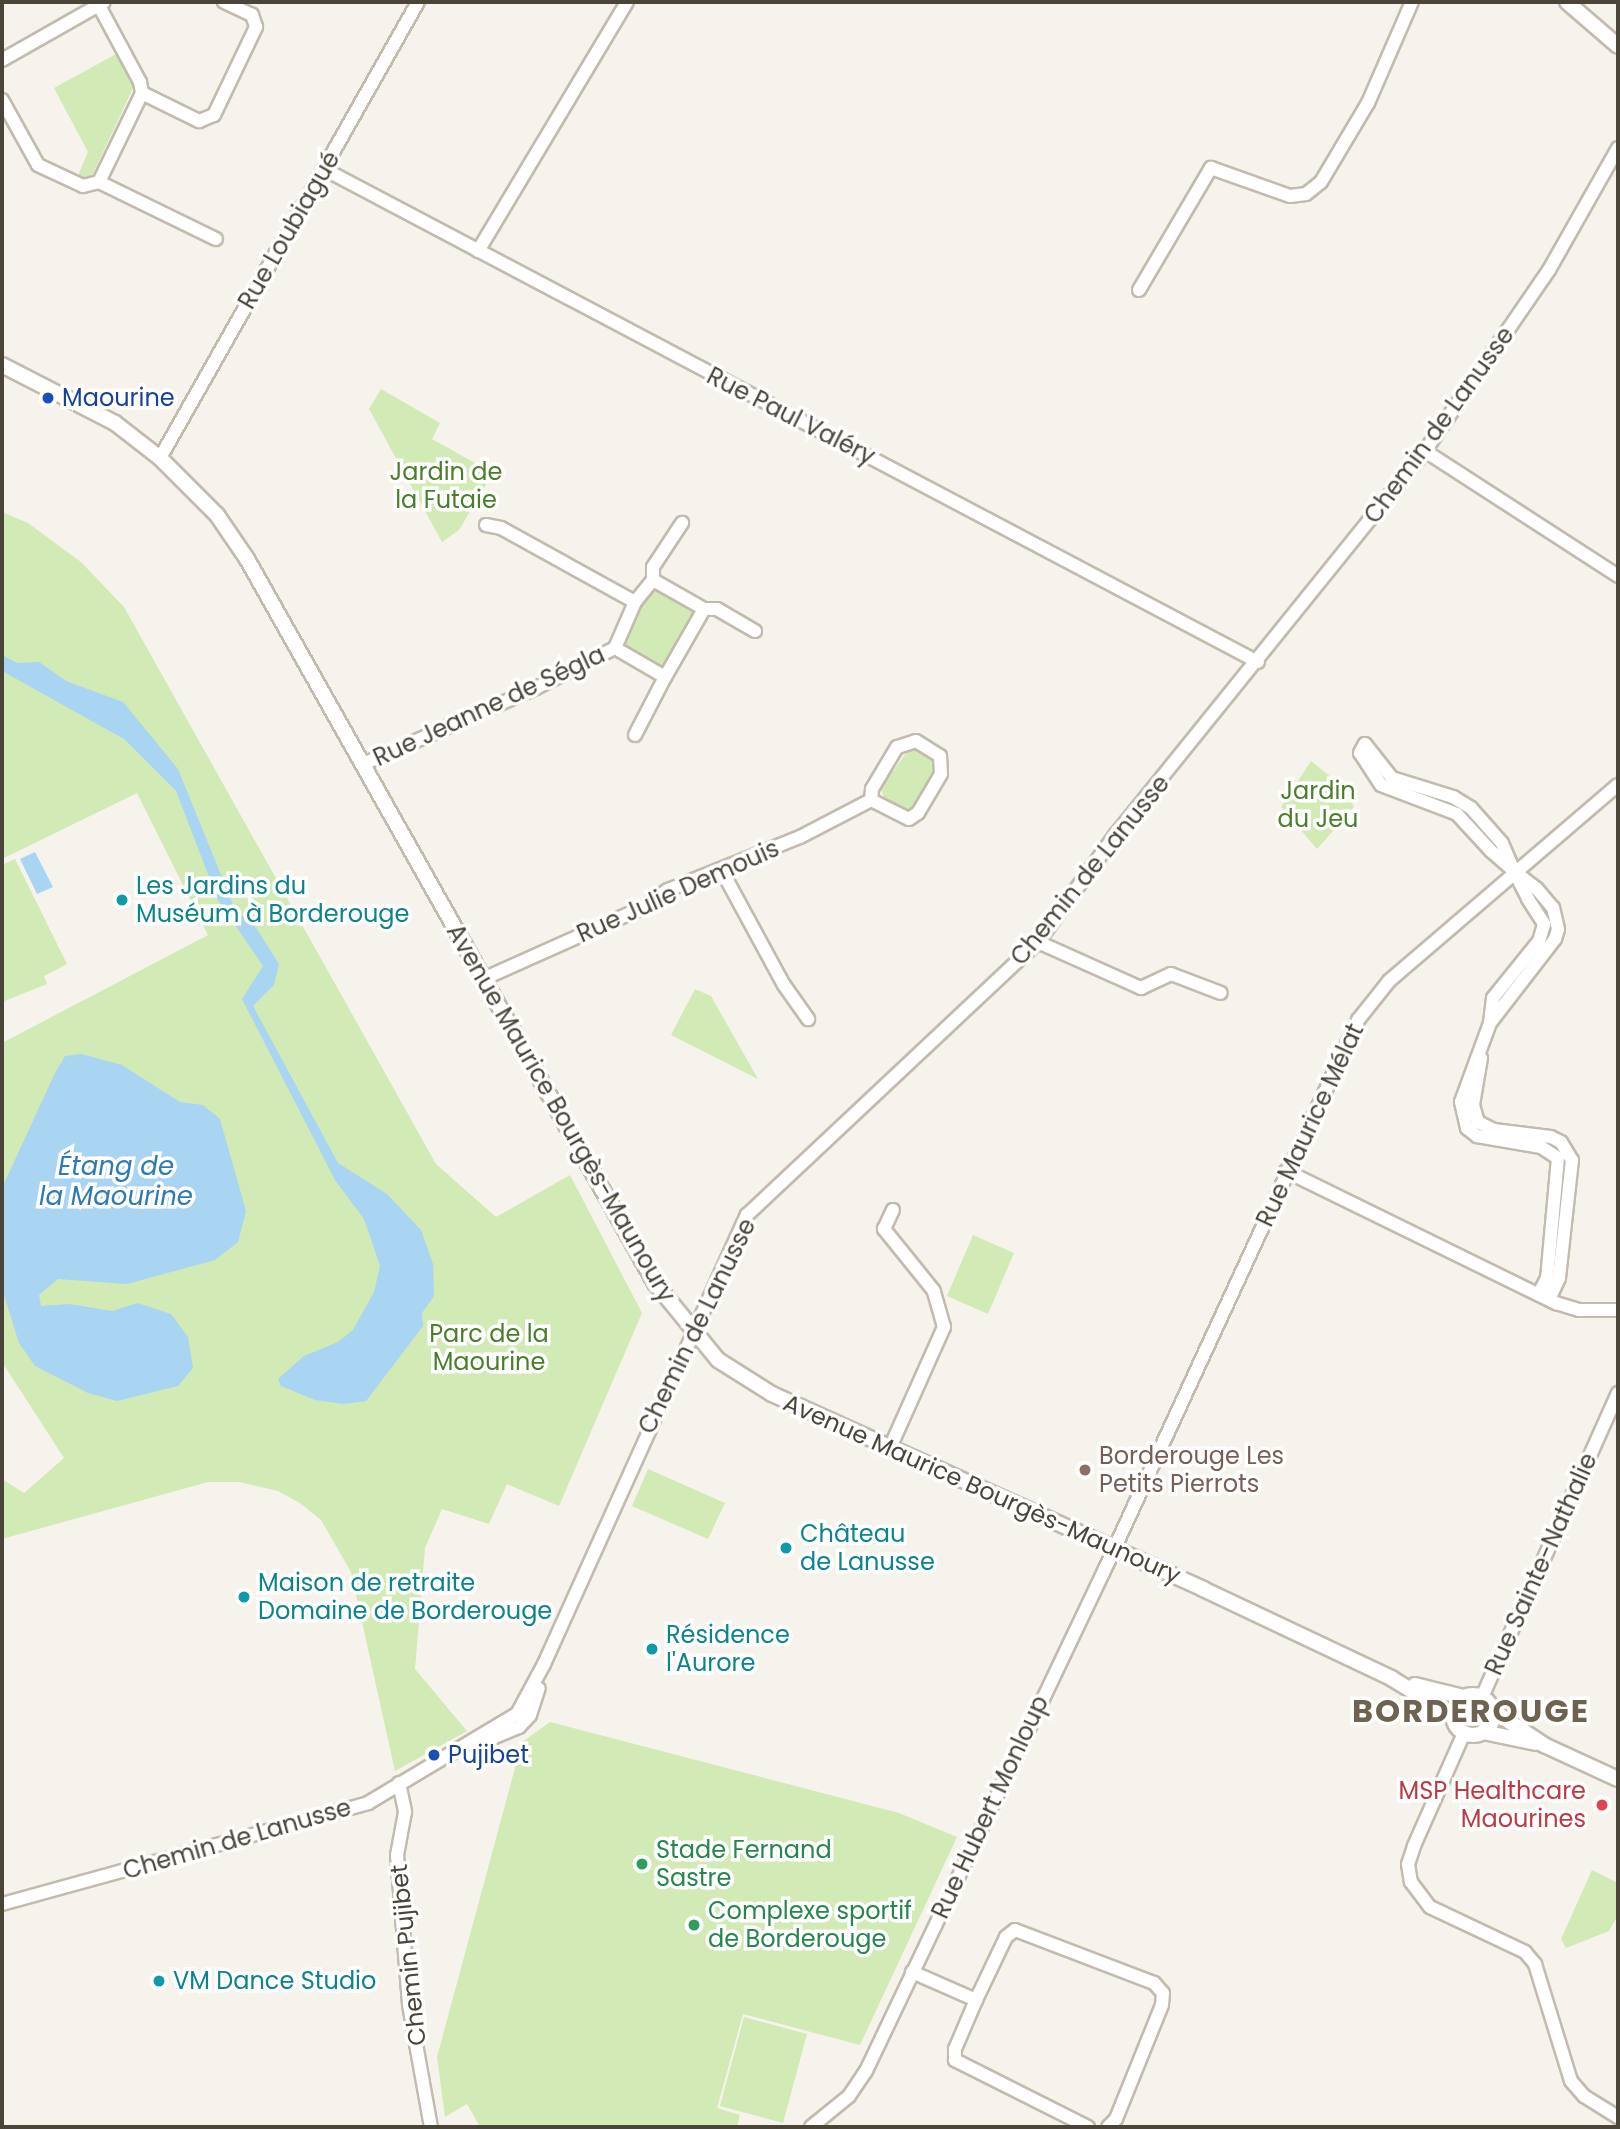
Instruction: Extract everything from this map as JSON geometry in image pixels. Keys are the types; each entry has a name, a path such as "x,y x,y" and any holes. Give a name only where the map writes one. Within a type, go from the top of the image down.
{"street":[{"path":"142,93 199,121 214,115 256,27 253,15 224,2"},
{"name":"Rue Loubiagué","path":"160,458 260,275 324,169 418,2"},
{"path":"478,251 627,2"},
{"path":"1139,290 1210,167 1290,196 1306,194 1321,181 1368,103 1412,2"},
{"path":"1567,2 1618,46"},
{"path":"2,60 100,3 140,82 142,93 95,185"},
{"path":"2,100 38,165 95,185 216,239"},
{"name":"Chemin de Lanusse","path":"2,1904 368,1803 462,1749 510,1733 526,1721 544,1664 747,1215 1038,943 1116,834 1258,662 1425,451 1556,260 1618,148"},
{"name":"Rue Paul Valéry","path":"324,169 1258,662"},
{"name":"Avenue Maurice Bourgès-Maunoury","path":"2,365 115,423 160,458 217,515 240,547 655,1283 694,1332 735,1373 889,1450 1114,1549 1391,1678 1453,1716"},
{"path":"1425,451 1618,576"},
{"name":"Rue Jeanne de Ségla","path":"363,764 536,688 615,648 635,602 653,580 653,567 682,523"},
{"path":"486,525 501,528 635,602"},
{"path":"653,580 705,609 717,609 755,631"},
{"path":"635,735 664,677 705,609"},
{"name":"Rue Jeanne de Ségla","path":"615,648 621,655 664,677"},
{"path":"916,741 940,756 941,774 918,813 909,819 900,817 871,800 872,789 897,747 916,741"},
{"path":"1473,820 1450,809 1387,789 1367,768 1361,747 1370,746 1379,765 1392,778 1453,797 1473,820 1502,843 1545,930 1493,998 1490,1023 1461,1102 1467,1128 1486,1140 1541,1147 1558,1158 1544,1297"},
{"name":"Rue Maurice Mélat","path":"1114,1549 1286,1171 1368,1004 1514,871 1618,785"},
{"name":"Rue Julie Demouis","path":"483,979 642,908 668,890 722,871 871,800"},
{"path":"722,871 784,985 808,1019"},
{"path":"1038,943 1141,988 1171,974 1221,993"},
{"path":"1286,1171 1544,1297 1578,1310 1618,1310"},
{"path":"889,1450 944,1327 934,1291 884,1229 893,1210"},
{"name":"Rue Sainte-Nathalie","path":"1482,1697 1618,1393"},
{"name":"Rue Hubert Monloup","path":"811,2127 855,2088 1114,1549"},
{"name":"Avenue Maurice Bourgès-Maunoury","path":"1391,1678 1464,1697"},
{"path":"1464,1733 1453,1716 1464,1697 1482,1697 1492,1710 1544,1745 1618,1779"},
{"path":"1483,1732 1492,1723 1492,1710"},
{"path":"1464,1733 1483,1732 1544,1745"},
{"path":"1464,1733 1414,1846 1408,1864 1411,1882 1430,1907 1525,1952 1535,1964 1571,2081 1584,2096 1618,2117"},
{"name":"Chemin Pujibet","path":"400,1783 405,1812 397,1855 409,2005 431,2127"},
{"path":"1088,2127 955,2060 955,2049 976,2000 1006,1937 1015,1930 1154,1983 1163,1993 1162,2005 1116,2119 1108,2127"},
{"path":"912,1972 976,2000"}],"green space":[{"path":"118,53 134,86 89,182 77,178 88,152 54,88"},
{"name":"Jardin de la Futaie","path":"381,389 440,423 432,439 493,473 459,530 442,542 369,409"},
{"name":"Parc de la Maourine","path":"2,512 28,523 81,562 124,607 436,1164 496,1217 570,1175 642,1313 559,1506 507,1484 489,1524 442,1509 425,1548 415,1669 467,1731 395,1771 351,1572 321,1520 300,1503 278,1491 239,1482 208,1482 2,1539 2,1479 24,1493 64,1458 2,1362 2,1043 208,935 137,793 2,859"},
{"path":"653,587 660,587 699,613 669,665 659,668 624,646 622,639"},
{"path":"909,749 919,749 936,759 938,768 917,805 903,811 885,802 881,788"},
{"name":"Jardin du Jeu","path":"1311,761 1347,790 1354,807 1317,849 1281,807"},
{"path":"15,859 67,964 44,976 47,984 2,1002 2,865"},
{"path":"695,989 711,996 758,1079 671,1035"},
{"path":"973,1235 1014,1253 988,1314 947,1296"},
{"path":"648,1469 725,1503 708,1539 632,1506"},
{"name":"Complexe sportif de Borderouge","path":"550,1722 899,1813 957,1837 860,2045 743,2014 717,2108 740,2115 737,2127 480,2127 467,2104 445,2117 437,2057 522,1742"},
{"path":"1592,1870 1618,1883 1618,1915 1609,1931 1566,1948 1561,1939"},
{"path":"744,2017 807,2034 783,2123 720,2106"}],"water":[{"path":"2,655 17,663 39,662 66,681 123,702 178,769 236,912 253,923 279,964 274,985 253,1006 338,1163 387,1194 421,1230 433,1264 434,1296 422,1313 423,1326 366,1401 343,1404 315,1400 281,1386 278,1379 304,1356 338,1342 353,1330 374,1292 380,1266 364,1219 335,1180 242,999 263,966 218,900 176,791 124,739 2,671"},
{"path":"35,852 53,887 37,894 20,859"},
{"name":"Étang de la Maourine","path":"81,1054 122,1065 180,1102 203,1105 220,1119 246,1211 238,1242 215,1260 127,1284 58,1279 39,1295 41,1306 69,1304 112,1311 138,1303 171,1314 188,1337 193,1368 178,1386 117,1401 88,1393 35,1366 19,1343 2,1289 2,1188 65,1056"}],"place":[{"name":"Maourine","path":"48,398"},
{"name":"Les Jardins du Muséum à Borderouge","path":"122,900"},
{"name":"Borderouge Les Petits Pierrots","path":"1085,1470"},
{"name":"Château de Lanusse","path":"786,1548"},
{"name":"Maison de retraite Domaine de Borderouge","path":"244,1597"},
{"name":"Résidence l'Aurore","path":"652,1649"},
{"name":"Pujibet","path":"434,1755"},
{"name":"MSP Healthcare Maourines","path":"1602,1805"},
{"name":"Stade Fernand Sastre","path":"642,1864"},
{"name":"Complexe sportif de Borderouge","path":"694,1925"},
{"name":"VM Dance Studio","path":"159,1981"}],"district":[{"name":"BORDEROUGE","path":"1471,1711"}]}
